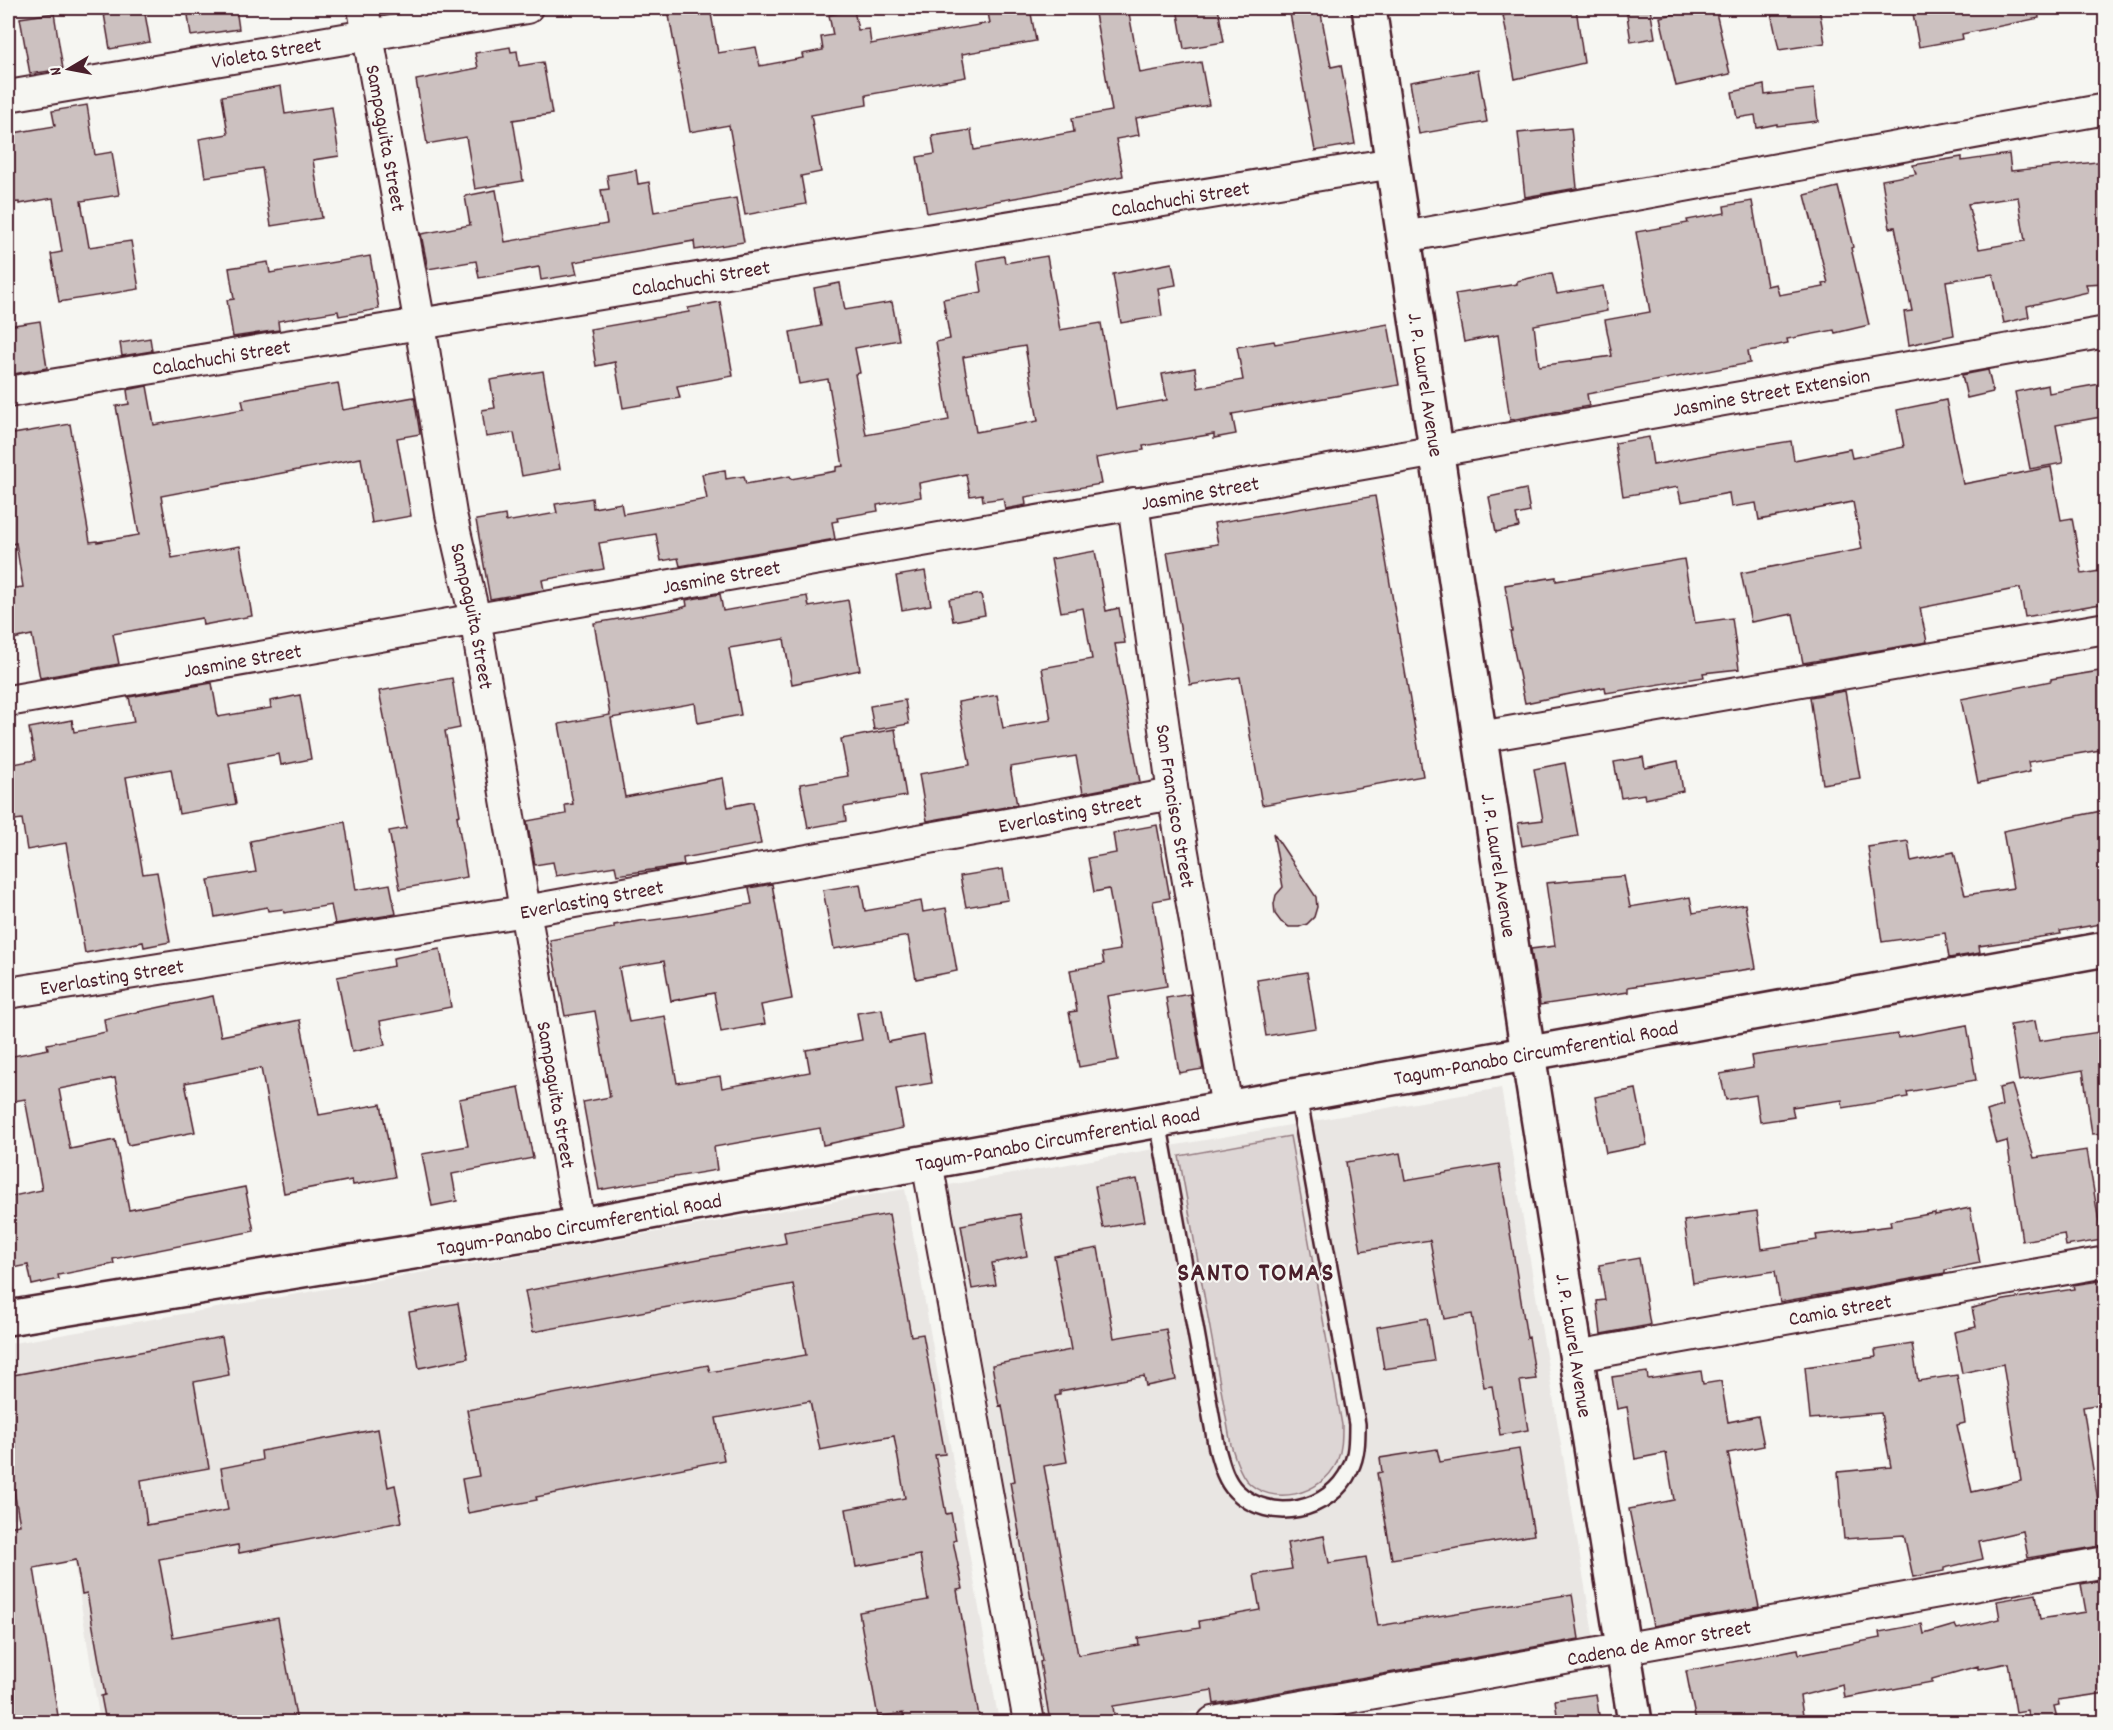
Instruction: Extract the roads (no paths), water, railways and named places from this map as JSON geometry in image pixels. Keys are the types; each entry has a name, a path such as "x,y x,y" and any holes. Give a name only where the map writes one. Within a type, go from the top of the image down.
{"main road":[{"name":"J. P. Laurel Avenue","path":"1371,8 1528,1054 1635,1722"},
{"name":"Tagum-Panabo Circumferential Road","path":"8,1318 579,1225 2106,949"}],"street":[{"name":"Violeta Street","path":"8,96 365,21 527,8"},
{"name":"Sampaguita Street","path":"365,21 420,325 451,514 475,618 579,1225"},
{"path":"1404,237 2106,109"},
{"name":"Calachuchi Street","path":"8,392 1393,163"},
{"name":"Jasmine Street Extension","path":"1437,451 2106,332"},
{"name":"Jasmine Street","path":"8,701 1437,451"},
{"name":"San Francisco Street","path":"1133,503 1173,794 1227,1108"},
{"path":"1480,737 2106,628"},
{"name":"Everlasting Street","path":"8,993 525,911 1173,794"},
{"path":"927,1162 1029,1722"},
{"name":"Camia Street","path":"1576,1356 2106,1262"},
{"name":"Cadena de Amor Street","path":"1213,1722 2106,1562"}],"lane":[{"path":"1158,1120 1217,1449 1223,1471 1235,1490 1253,1503 1274,1509 1300,1509 1321,1501 1337,1488 1350,1469 1356,1447 1357,1424 1298,1095"}],"district":[{"name":"SANTO TOMAS","path":"1256,1271"}]}
